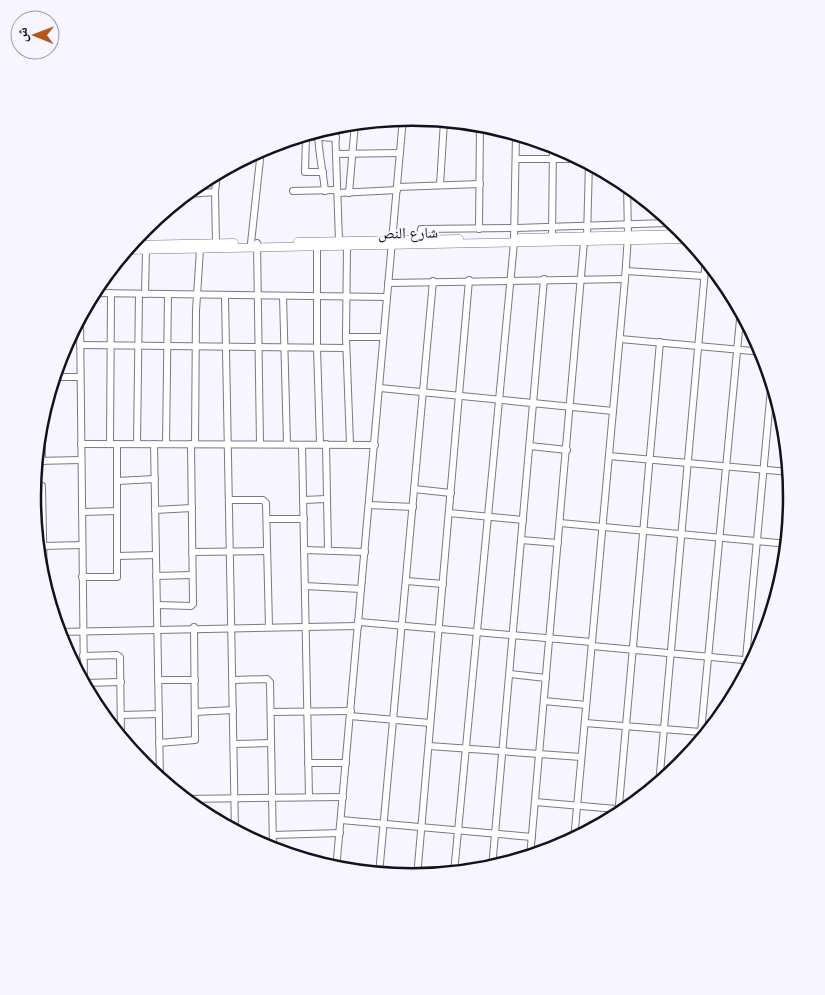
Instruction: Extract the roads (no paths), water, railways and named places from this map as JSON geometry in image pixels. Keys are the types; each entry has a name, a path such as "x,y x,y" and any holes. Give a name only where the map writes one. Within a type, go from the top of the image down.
{"main road":[{"name":"شارع النص","path":"628,238 674,234"},
{"name":"شارع النص","path":"140,245 200,249 255,244 339,241 393,243 446,239 514,241 552,237 586,239"},
{"name":"شارع النص","path":"136,250 188,247 216,243 317,247 393,243 628,238 679,239"}],"street":[{"path":"337,861 402,126"},
{"path":"440,185 444,128"},
{"path":"349,193 355,131"},
{"path":"479,229 480,132"},
{"path":"336,134 339,241"},
{"path":"328,136 336,138"},
{"path":"318,138 325,191"},
{"path":"455,867 509,280 516,228 516,141"},
{"path":"304,143 305,172 323,172"},
{"path":"305,153 319,153"},
{"path":"336,154 400,153"},
{"path":"552,154 552,237"},
{"path":"516,159 564,159"},
{"path":"259,160 255,244 260,444"},
{"path":"531,849 581,279 588,225 589,171"},
{"path":"216,182 216,243"},
{"path":"293,191 349,193 440,185 480,184"},
{"path":"200,193 215,192"},
{"path":"575,831 626,271 627,195"},
{"path":"419,240 421,229 552,227 660,221"},
{"path":"667,227 667,234"},
{"path":"446,230 446,239"},
{"path":"347,246 346,348 350,444"},
{"path":"317,247 317,348 327,499 328,550"},
{"path":"157,605 192,605 193,444 200,249"},
{"path":"138,444 138,346 146,250"},
{"path":"660,774 705,269"},
{"path":"626,271 705,273"},
{"path":"493,860 544,279"},
{"path":"388,283 469,280 625,279"},
{"path":"418,869 469,280"},
{"path":"380,867 433,281"},
{"path":"103,293 387,297"},
{"path":"110,444 111,293"},
{"path":"166,444 168,294"},
{"path":"225,296 236,824"},
{"path":"283,296 287,444"},
{"path":"701,731 740,323"},
{"path":"80,333 83,669"},
{"path":"346,337 384,338"},
{"path":"620,339 753,351"},
{"path":"619,806 660,342"},
{"path":"80,345 346,348"},
{"path":"61,378 80,377"},
{"path":"380,388 613,411"},
{"path":"746,660 770,398"},
{"path":"81,444 375,445"},
{"path":"82,577 116,577 117,444"},
{"path":"154,444 160,769"},
{"path":"302,444 309,797"},
{"path":"530,446 567,450"},
{"path":"609,456 783,471"},
{"path":"43,461 81,460"},
{"path":"117,481 154,479"},
{"path":"41,486 42,526"},
{"path":"414,489 451,492"},
{"path":"303,500 327,499"},
{"path":"230,500 264,500 267,519 268,627"},
{"path":"369,506 412,508"},
{"path":"155,510 192,508"},
{"path":"82,512 117,511"},
{"path":"449,513 523,520"},
{"path":"267,519 304,519"},
{"path":"560,523 781,543"},
{"path":"521,540 558,543"},
{"path":"44,546 82,545"},
{"path":"304,550 364,552"},
{"path":"192,552 268,551"},
{"path":"117,556 156,555"},
{"path":"156,576 192,575"},
{"path":"406,581 443,584"},
{"path":"305,586 361,589"},
{"path":"67,631 194,627 402,625 550,638 633,650 746,660"},
{"path":"159,743 194,741 194,627"},
{"path":"83,656 118,655 121,682 121,727"},
{"path":"510,674 546,678"},
{"path":"158,680 195,680"},
{"path":"233,680 269,680 273,841"},
{"path":"91,684 121,682"},
{"path":"544,701 586,705"},
{"path":"195,712 233,710"},
{"path":"270,712 351,714 430,723"},
{"path":"120,715 159,714"},
{"path":"585,722 700,732"},
{"path":"234,744 271,743"},
{"path":"429,746 582,758"},
{"path":"308,763 346,763"},
{"path":"197,799 343,797"},
{"path":"535,802 616,808"},
{"path":"341,820 532,837"},
{"path":"273,835 340,833"}]}
